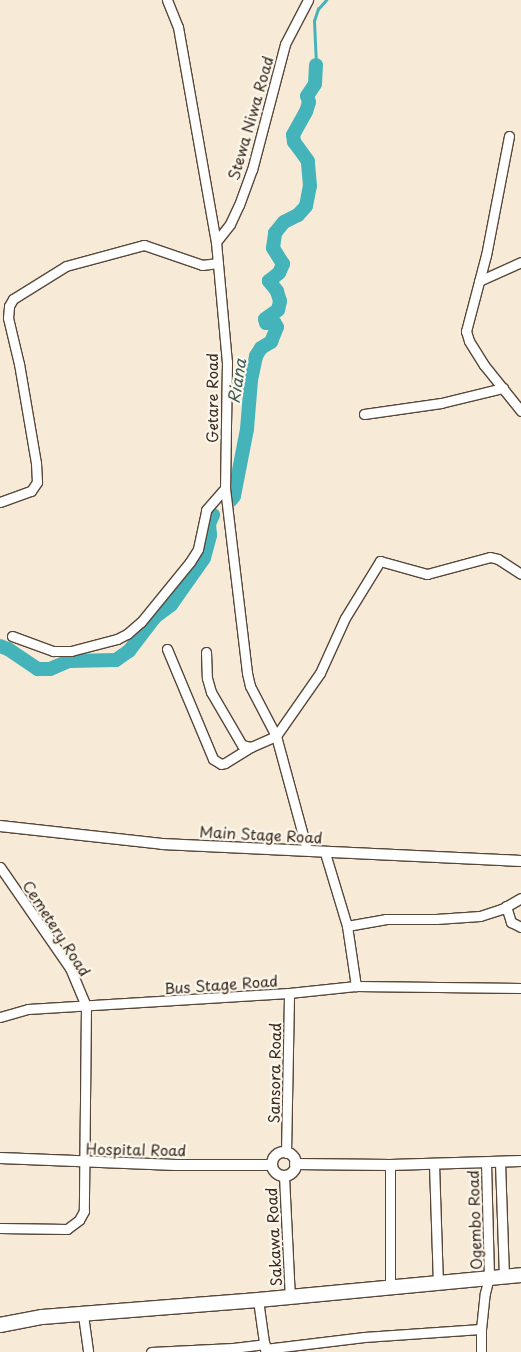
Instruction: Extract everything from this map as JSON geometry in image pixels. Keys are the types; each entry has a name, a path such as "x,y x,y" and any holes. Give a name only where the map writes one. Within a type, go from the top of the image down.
{"highway":[{"path":"0,1325 42,1317 258,1300 438,1283 488,1283 504,1276 521,1275"}],"street":[{"name":"Getare Road","path":"167,0 178,27 216,242 228,362 225,488 247,673 250,686 276,736 307,850"},
{"name":"Stewa Niwa Road","path":"216,242 230,224 252,170 285,44 292,27 308,0"},
{"path":"509,136 479,281 466,330 474,350 521,411"},
{"path":"0,502 31,491 37,482 36,463 19,364 8,318 8,310 13,300 66,266 144,245 202,265 218,263"},
{"path":"479,281 521,262"},
{"path":"364,414 441,403 503,388"},
{"path":"12,636 53,651 71,652 117,639 127,634 141,622 190,562 198,549 206,510 225,488"},
{"path":"167,649 213,759 221,764 251,747 276,736 320,673 345,618 380,561 427,574 490,557 498,559 521,574"},
{"path":"206,652 207,678 211,692 242,745 251,747"},
{"name":"Main Stage Road","path":"0,826 162,844 521,861"},
{"path":"324,852 347,926 356,986"},
{"name":"Cemetery Road","path":"0,867 70,968 86,1006"},
{"path":"347,926 386,919 436,919 480,916 521,898"},
{"path":"506,906 511,922 521,928"},
{"name":"Bus Stage Road","path":"0,1017 28,1010 290,993 356,986 521,988"},
{"name":"Sansora Road","path":"286,1153 290,993"},
{"path":"0,1228 67,1229 74,1224 84,1211 86,1006"},
{"path":"286,1153 292,1156 296,1164 292,1173 284,1176 277,1174 272,1165 276,1155 286,1153"},
{"name":"Hospital Road","path":"0,1158 85,1163 272,1165"},
{"path":"296,1164 390,1165 521,1161"},
{"path":"500,1162 504,1276"},
{"name":"Ogembo Road","path":"481,1352 481,1329 488,1283 486,1163"},
{"path":"434,1164 438,1283"},
{"path":"390,1165 390,1288"},
{"name":"Sakawa Road","path":"284,1176 290,1297"},
{"path":"258,1300 265,1348"},
{"path":"83,1315 88,1352"},
{"path":"150,1352 265,1348 364,1337 481,1329"}],"waterway":[{"name":"Riana","path":"316,65 314,21 318,9 326,0"},
{"name":"Riana","path":"231,500 234,496 247,429 251,380 256,356 261,348 271,342 277,327 274,322 266,323 265,319 278,310 280,301 277,291 269,281 279,273 283,264 273,248 275,233 284,222 298,215 306,206 310,186 308,161 294,142 293,135 306,112 309,102 307,96 315,84 316,65"},
{"name":"Riana","path":"0,646 8,649 38,669 50,669 69,661 116,660 129,651 155,617 171,605 204,558 210,535 209,524 213,515"}]}
